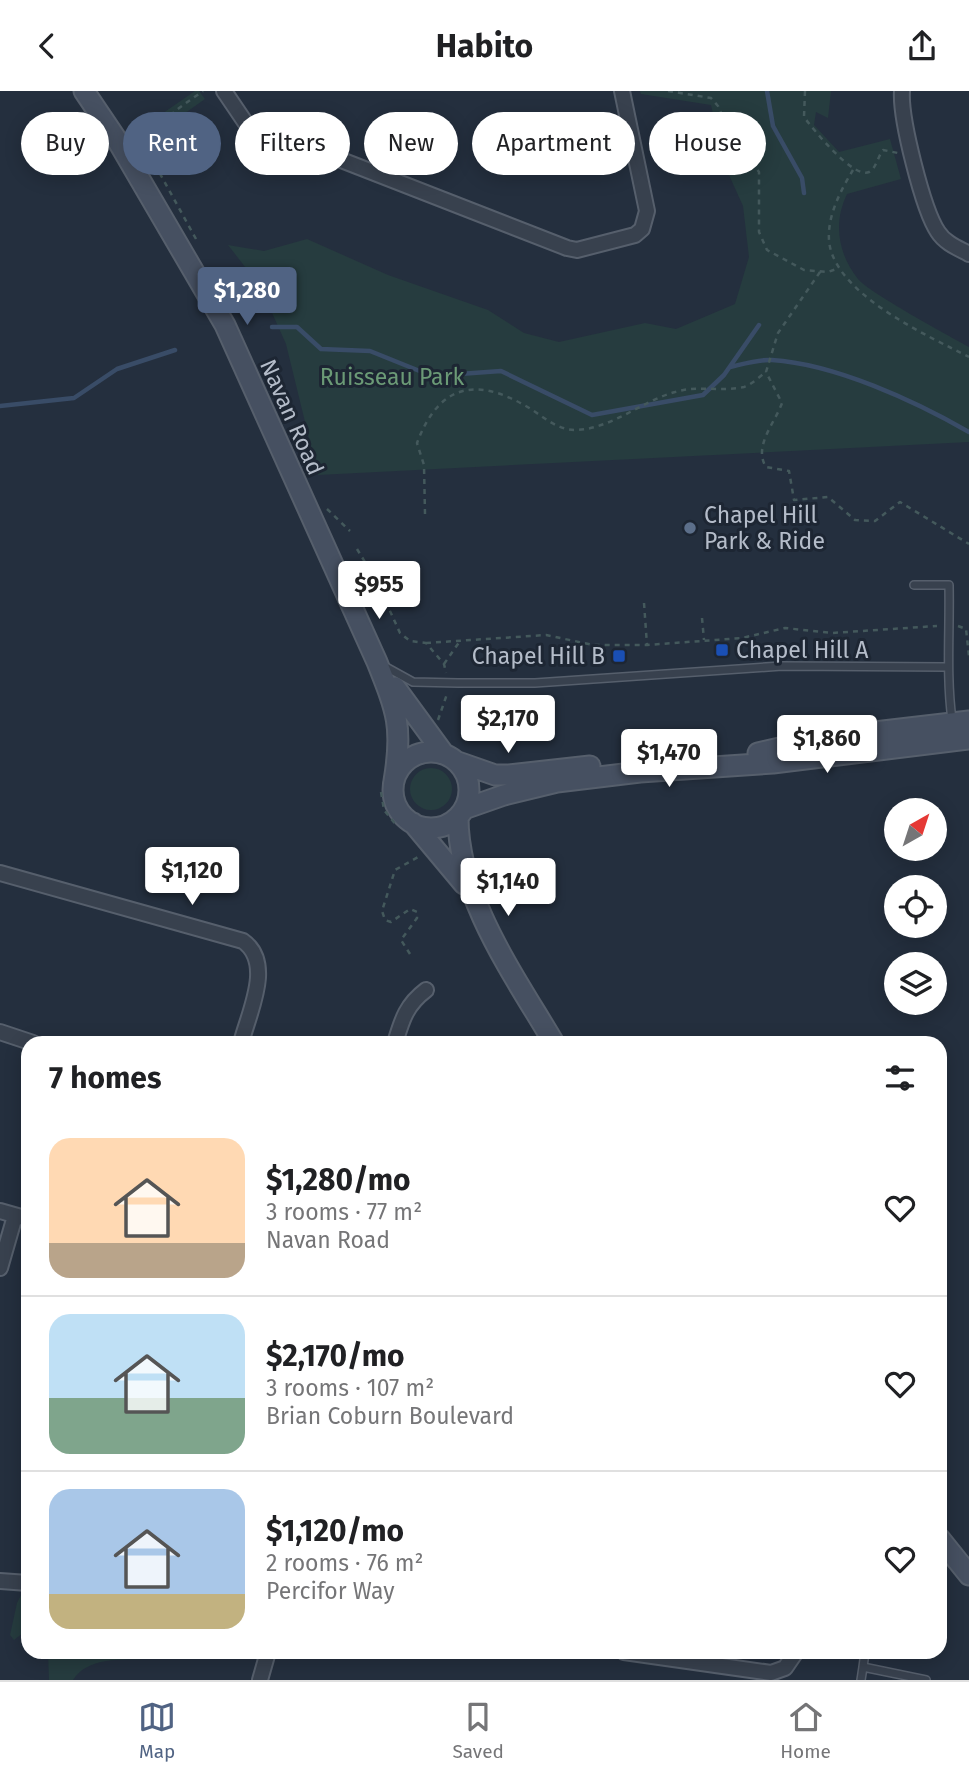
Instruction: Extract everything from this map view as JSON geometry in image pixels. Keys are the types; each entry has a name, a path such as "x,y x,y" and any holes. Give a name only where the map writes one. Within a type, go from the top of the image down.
{"main road":[{"name":"Navan Road","path":"84,91 117,139 225,325 377,662 399,718 398,754 387,785"},
{"name":"Navan Road","path":"377,662 451,758"},
{"path":"406,826 442,827 461,813 504,795 557,782 695,767 773,763 961,730"},
{"path":"474,894 406,826 405,818 387,785 404,762 423,752 451,758 495,775 523,775 578,766 604,766 640,772"},
{"path":"451,758 469,783 469,795 461,813 460,856 474,894 550,1036"},
{"path":"947,1548 969,1576"}],"street":[{"path":"224,91 256,132 275,143 331,156 577,250 628,239 642,229 646,221 648,211 622,91"},
{"path":"902,91 902,113 936,230 952,245 969,254"},
{"path":"0,873 229,935 252,948 257,956 259,971 243,1036"},
{"path":"397,1036 403,1014 411,1000 426,990"},
{"path":"0,1032 21,1039"},
{"path":"0,1268 14,1215"},
{"path":"0,1581 21,1582"},
{"path":"260,1680 266,1659"},
{"path":"673,1659 771,1673 785,1668 791,1659"}],"lane":[{"path":"914,585 949,585 950,654 946,667 961,730"},
{"path":"377,662 413,681 447,683 535,683 782,666 946,667"},
{"path":"861,1680 864,1659"},
{"path":"863,1667 926,1680"}],"path":[{"path":"176,112 203,91"},
{"path":"668,91 711,98 718,106 733,139 759,171 759,232 767,250 804,270 820,272 839,268"},
{"path":"805,91 803,117 853,170 866,174 872,171 883,150 914,156"},
{"path":"853,170 841,190 830,226 831,250 839,268 868,297 908,327 969,357"},
{"path":"425,514 425,465 416,443 424,423 432,413 460,389 481,388 524,405 545,421 575,430 598,425 676,391 746,387 766,372 778,333 820,272"},
{"path":"766,372 782,403 761,447 760,457 766,467 789,471 794,500 828,497 855,520 875,521 900,502 969,544"},
{"path":"357,549 376,580 400,633 410,641 426,643 546,635 593,645 648,645 748,637 785,628 832,633 942,626"},
{"path":"644,603 648,645"},
{"path":"702,618 704,640"},
{"path":"956,626 966,629 969,656"},
{"path":"443,664 461,639"},
{"path":"426,643 443,664 447,683 446,699 436,721"},
{"path":"387,785 384,810 406,826"},
{"path":"410,954 401,938 417,918 417,912 410,909 391,922 384,920 383,911 395,870 416,860 422,853"}],"green space":[{"path":"195,91 199,91 205,99 187,112 165,112"},
{"name":"Ruisseau Park","path":"640,91 831,91 828,118 816,112 814,125 839,152 890,139 901,179 847,194 839,227 842,249 851,269 865,285 969,347 969,442 318,475 286,344 260,286 228,245 264,251 307,239 388,275 488,310 524,333 559,342 645,323 676,329 735,304 749,257 743,206 729,175 766,175 766,112 713,112 711,105 641,94"},
{"path":"431,768 446,774 452,789 446,804 431,810 416,804 410,789 416,774"},
{"path":"21,1595 21,1634 14,1640 10,1635"},
{"path":"48,1659 143,1659 105,1661 87,1667 73,1680 49,1680"}],"waterway":[{"path":"767,91 773,126 802,178 804,193"},
{"path":"272,327 297,327 321,349 370,351 432,376 501,371 592,415 703,395 724,375 759,325"},
{"path":"0,406 74,398 117,369 175,350"},
{"path":"730,367 767,360 796,363 848,376 924,408 969,432"}],"place":[{"name":"Chapel Hill Park & Ride","path":"690,528"},
{"name":"Chapel Hill A","path":"722,650"},
{"name":"Chapel Hill B","path":"619,656"}]}
